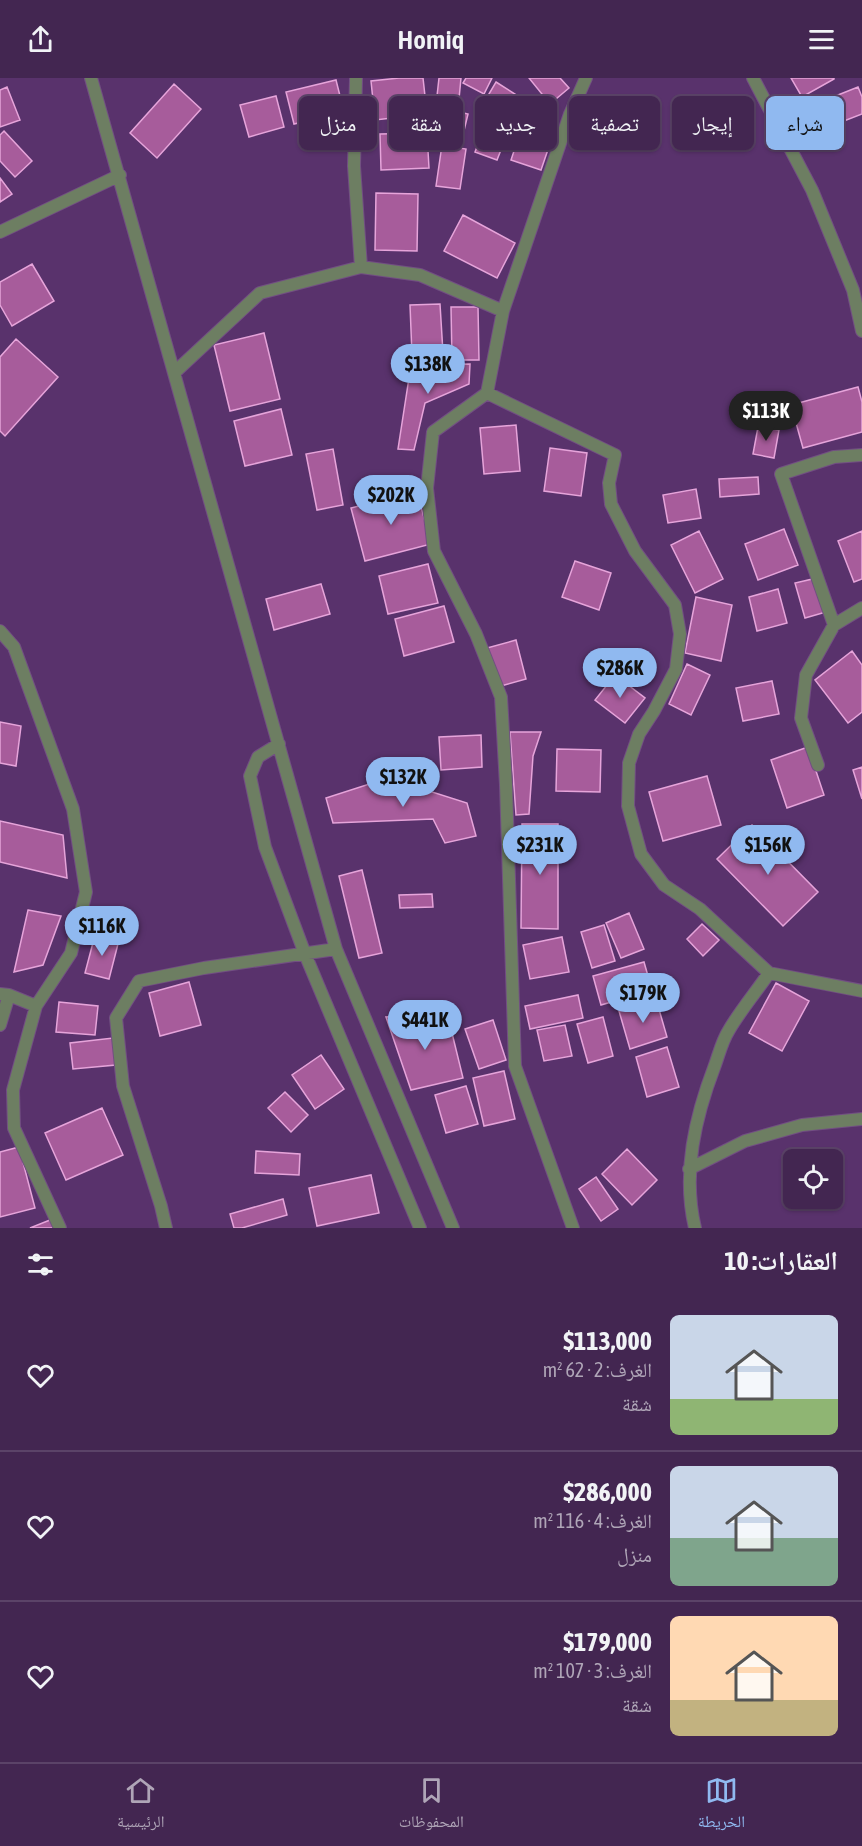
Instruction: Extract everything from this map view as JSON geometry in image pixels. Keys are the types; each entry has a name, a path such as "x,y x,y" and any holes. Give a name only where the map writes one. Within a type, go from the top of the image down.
{"street":[{"path":"92,78 336,949 453,1228"},
{"path":"357,78 354,166 361,267"},
{"path":"573,1228 515,1066 507,807 501,697 476,634 434,551 427,488 433,432 487,393 503,311 570,114 586,78"},
{"path":"753,78 812,190 853,290 862,331"},
{"path":"0,232 120,175"},
{"path":"175,372 260,293 361,267 420,275 503,311"},
{"path":"487,393 615,455 609,483 611,504 634,551 675,605 680,634 676,669 639,734 629,763 628,806 641,854 664,885 700,909 769,974 862,991"},
{"path":"834,625 781,474 834,457 862,454"},
{"path":"818,765 801,718 806,675 834,625 862,608"},
{"path":"0,631 14,647 73,809 86,892 72,953 36,1006 13,1090 14,1128 60,1228"},
{"path":"279,744 258,757 250,776 265,847 305,954 420,1228"},
{"path":"166,1228 123,1086 116,1018 139,981 204,968 336,949"},
{"path":"695,1228 689,1203 689,1168 696,1127 707,1085 728,1032 769,974"},
{"path":"0,1025 5,994 36,1006"},
{"path":"689,1168 745,1140 802,1125 862,1119"}],"building":[{"path":"423,78 425,96 389,96 389,118 377,120 377,96 373,96 371,81"},
{"path":"439,78 461,78 459,96 437,96"},
{"path":"466,78 492,78 484,94 463,83"},
{"path":"529,78 560,78 569,88 557,98 557,96 544,96"},
{"path":"791,78 834,78 804,96 801,96"},
{"path":"336,80 340,96 299,96 299,123 294,124 286,92"},
{"path":"496,82 518,96 488,96"},
{"path":"174,84 201,109 157,158 130,133"},
{"path":"7,87 20,120 0,127 0,90"},
{"path":"858,87 862,97 862,114 844,121 844,96 836,96"},
{"path":"276,96 284,127 249,137 240,105"},
{"path":"463,113 468,114 463,135"},
{"path":"4,131 32,161 15,177 0,161 0,135"},
{"path":"380,134 389,134 389,150 428,150 429,168 381,170"},
{"path":"466,149 460,189 436,186 441,150"},
{"path":"476,150 501,150 497,160 475,152"},
{"path":"514,150 548,150 541,170 511,160"},
{"path":"0,178 12,194 0,202"},
{"path":"376,193 418,194 417,251 375,250"},
{"path":"463,215 515,243 497,278 444,251"},
{"path":"32,264 54,301 12,326 0,305 0,282"},
{"path":"440,304 443,353 412,355 410,305"},
{"path":"451,307 478,307 479,360 452,360"},
{"path":"264,333 280,399 230,411 214,345"},
{"path":"16,339 58,377 5,436 0,431 0,357"},
{"path":"470,364 469,384 425,403 414,450 398,449 411,365"},
{"path":"858,387 862,402 862,432 803,448 791,405"},
{"path":"281,409 292,455 245,466 234,421"},
{"path":"516,425 520,471 484,474 480,428"},
{"path":"758,427 779,430 774,458 753,454"},
{"path":"550,448 587,453 581,496 544,491"},
{"path":"333,449 343,505 317,510 306,454"},
{"path":"758,477 759,494 720,497 719,479"},
{"path":"696,489 701,518 668,523 663,495"},
{"path":"417,491 431,544 365,561 351,508"},
{"path":"784,529 798,565 758,580 745,544"},
{"path":"699,531 723,579 695,593 671,545"},
{"path":"862,531 862,579 854,582 838,541"},
{"path":"575,561 611,573 599,610 562,597"},
{"path":"428,564 438,603 388,614 379,576"},
{"path":"817,578 826,612 805,618 795,583"},
{"path":"321,584 330,614 274,630 266,599"},
{"path":"778,589 787,623 757,631 749,597"},
{"path":"696,597 732,605 721,661 685,653"},
{"path":"444,606 454,642 404,656 395,619"},
{"path":"516,640 526,679 497,687 487,648"},
{"path":"852,651 862,665 862,712 848,723 815,680"},
{"path":"687,664 710,675 691,715 669,704"},
{"path":"615,675 645,698 625,723 595,700"},
{"path":"772,681 779,714 743,721 736,688"},
{"path":"0,722 21,726 16,766 0,763"},
{"path":"510,732 541,732 533,756 529,814 516,815"},
{"path":"481,735 482,767 441,770 439,737"},
{"path":"808,747 824,795 787,808 771,760"},
{"path":"557,749 601,750 600,792 556,791"},
{"path":"862,767 862,799 853,770"},
{"path":"707,776 721,825 663,841 649,792"},
{"path":"388,778 467,803 476,836 445,843 433,819 333,823 326,798"},
{"path":"0,821 63,835 67,878 0,862"},
{"path":"522,824 558,824 558,929 521,928"},
{"path":"752,825 818,892 783,926 717,859"},
{"path":"362,870 382,953 359,958 339,876"},
{"path":"432,894 433,907 400,908 399,895"},
{"path":"28,910 61,916 43,965 14,972"},
{"path":"629,913 644,949 621,958 606,923"},
{"path":"702,924 719,940 703,956 687,939"},
{"path":"604,925 615,961 592,968 581,932"},
{"path":"95,935 119,940 109,979 85,973"},
{"path":"562,937 569,972 530,979 523,945"},
{"path":"644,962 652,990 601,1005 593,976"},
{"path":"189,982 201,1025 160,1036 149,993"},
{"path":"776,983 809,1001 782,1051 749,1033"},
{"path":"578,995 583,1018 530,1029 525,1006"},
{"path":"656,999 667,1037 630,1049 619,1011"},
{"path":"59,1002 98,1006 95,1035 56,1032"},
{"path":"418,1015 452,1033 463,1078 411,1090 386,1017"},
{"path":"603,1017 613,1056 588,1063 577,1024"},
{"path":"493,1020 506,1060 479,1069 465,1029"},
{"path":"565,1025 572,1056 544,1061 537,1030"},
{"path":"113,1038 116,1065 73,1069 70,1043"},
{"path":"667,1047 679,1087 647,1097 636,1057"},
{"path":"321,1055 344,1089 315,1109 292,1075"},
{"path":"504,1071 515,1119 484,1126 473,1078"},
{"path":"466,1086 478,1124 446,1133 435,1095"},
{"path":"285,1092 308,1115 291,1132 268,1108"},
{"path":"102,1108 123,1155 66,1180 45,1133"},
{"path":"19,1147 35,1208 0,1217 0,1152"},
{"path":"627,1149 657,1180 632,1205 602,1174"},
{"path":"256,1151 300,1154 299,1175 255,1173"},
{"path":"371,1175 379,1213 317,1226 309,1188"},
{"path":"596,1177 618,1209 601,1221 579,1189"},
{"path":"283,1199 287,1215 242,1228 234,1228 230,1214"},
{"path":"50,1220 54,1228 30,1228"}]}
